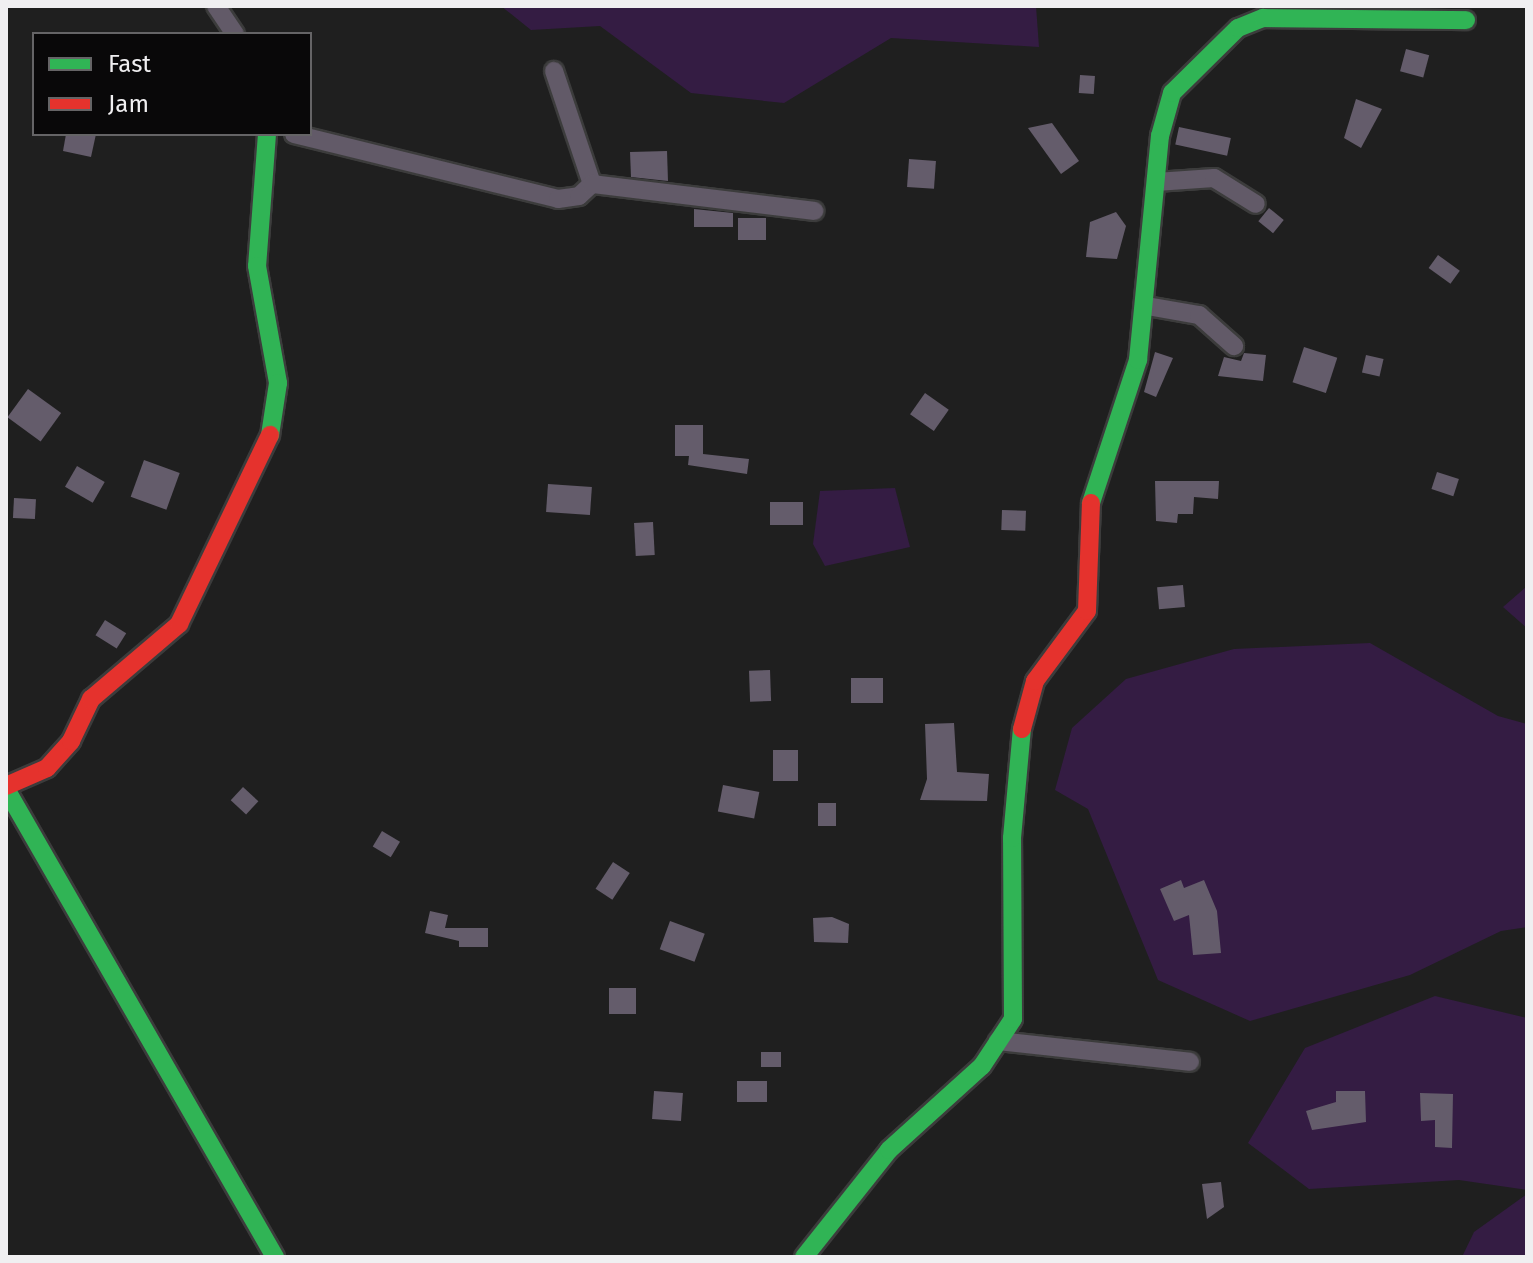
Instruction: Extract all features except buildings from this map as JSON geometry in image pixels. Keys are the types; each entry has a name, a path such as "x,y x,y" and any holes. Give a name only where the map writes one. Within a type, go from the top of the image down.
{"street":[{"path":"216,6 234,32"},
{"path":"804,1257 889,1150 982,1066 1013,1019 1017,987 1012,838 1022,728 1035,681 1087,611 1091,499 1138,360 1147,306 1156,182 1172,93 1238,28 1263,18 1366,13 1466,20"},
{"path":"554,71 592,184"},
{"path":"267,136 257,266 278,383 268,444 179,624 91,699 71,741 47,768 6,787 275,1257"},
{"path":"302,136 558,199 579,196 592,184 814,211"},
{"path":"1156,182 1214,178 1256,204"},
{"path":"1147,306 1199,315 1234,346"},
{"path":"998,1041 1190,1062"}],"shaded area":[{"path":"501,6 1036,6 1039,47 891,38 784,103 691,93 600,26 531,30"},
{"path":"895,488 910,547 825,566 813,544 820,491"},
{"path":"1527,586 1527,628 1503,607"},
{"path":"1370,643 1498,716 1527,724 1527,927 1501,931 1410,975 1250,1021 1158,980 1088,809 1055,790 1072,728 1126,679 1234,649"},
{"path":"1435,996 1527,1018 1527,1190 1459,1180 1309,1189 1248,1143 1305,1048"},
{"path":"1527,1194 1527,1257 1462,1257 1474,1232"}],"traffic: fast":[{"path":"1091,503 1138,360 1160,136 1172,93 1238,28 1263,18 1466,20"},
{"path":"267,136 257,266 278,383 270,435"},
{"path":"804,1257 889,1150 982,1066 1013,1019 1012,838 1022,729"},
{"path":"6,789 275,1257"}],"traffic: jam":[{"path":"6,786 47,768 71,741 91,699 179,624 270,435"},
{"path":"1022,729 1035,681 1087,611 1091,503"}]}
